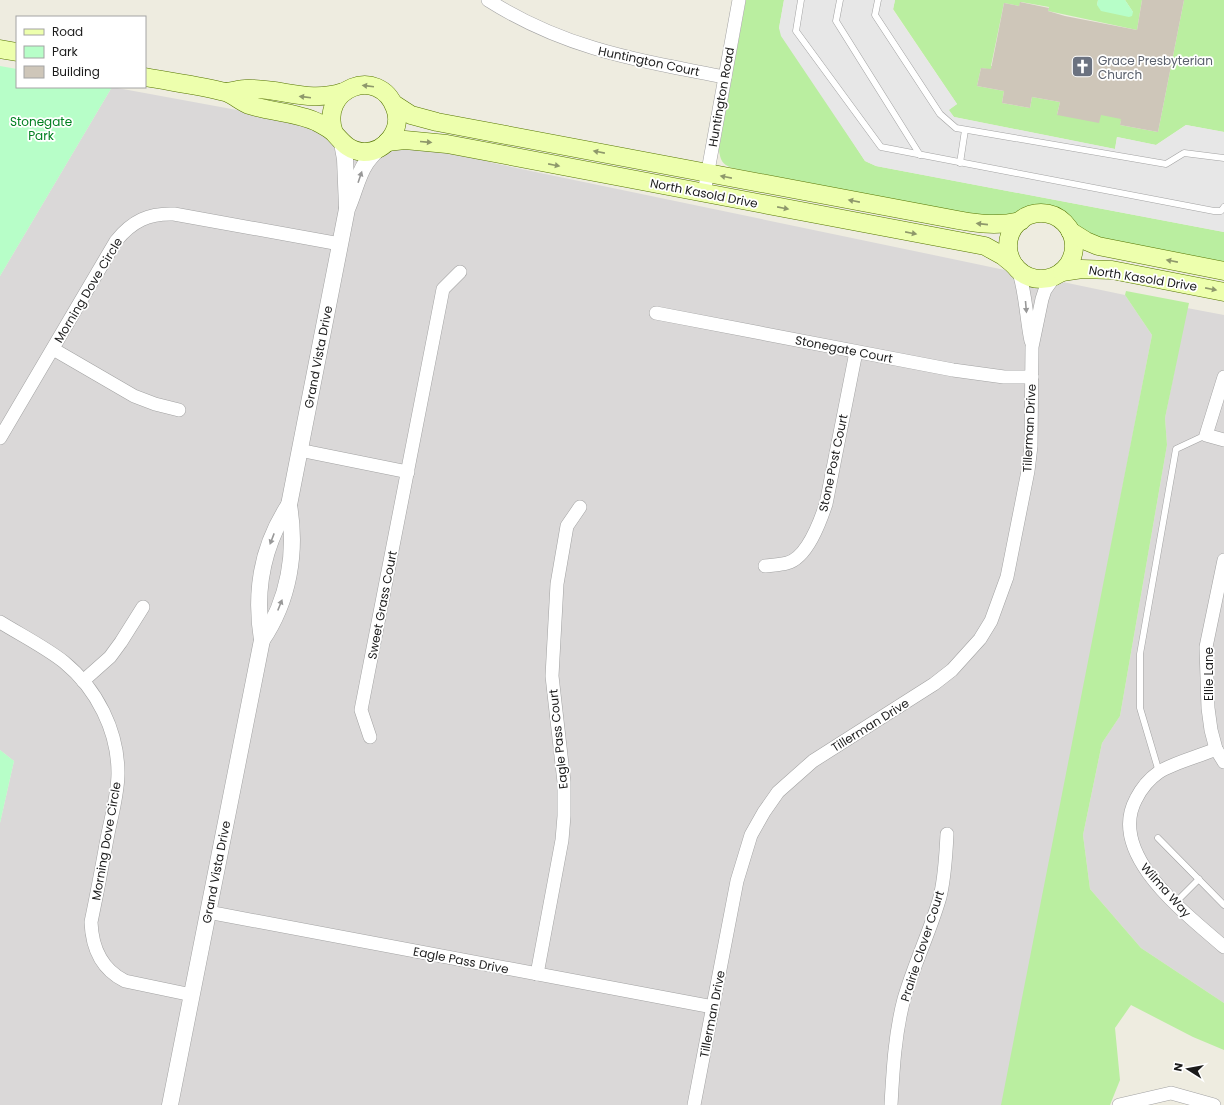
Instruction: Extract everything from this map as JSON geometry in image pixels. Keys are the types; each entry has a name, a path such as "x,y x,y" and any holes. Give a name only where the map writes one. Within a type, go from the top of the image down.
{"main road":[{"path":"0,49 16,52"},
{"path":"146,77 227,92 251,88 311,97 323,97 343,92 354,87 371,86 382,90 394,104 397,124 383,145 372,151 359,151 315,121 248,105 227,92"},
{"path":"338,138 331,125 332,111 337,99 343,92"},
{"name":"North Kasold Drive","path":"394,104 411,115 426,120 966,222 1001,225 1021,221"},
{"name":"North Kasold Drive","path":"383,145 405,140 447,144 704,194 985,246 1003,256 1016,267"},
{"path":"1046,214 1062,221 1070,231 1073,238 1074,253 1071,260 1059,274 1046,279 1036,279 1026,275 1016,267 1009,252 1009,242 1014,228 1021,221 1032,215 1046,214"},
{"name":"North Kasold Drive","path":"1070,231 1086,241 1098,246 1224,271"},
{"name":"North Kasold Drive","path":"1059,274 1082,268 1112,270 1224,292"}],"street":[{"name":"Huntington Court","path":"488,0 508,13 550,34 588,47 625,58 725,77"},
{"name":"Huntington Road","path":"704,194 739,0"},
{"name":"Grand Vista Drive","path":"338,138 345,159 345,191 347,209"},
{"name":"Grand Vista Drive","path":"262,640 271,626 289,576 291,520 289,504 347,209 355,194 366,162 383,145"},
{"name":"Morning Dove Circle","path":"0,438 116,241 125,230 146,216 174,214 340,244"},
{"name":"Tillerman Drive","path":"1016,267 1025,293 1027,324 1032,347"},
{"name":"Sweet Grass Court","path":"370,737 361,710 443,289 460,272"},
{"name":"Tillerman Drive","path":"694,1105 743,856 751,836 764,812 778,792 812,761 929,687 952,670 968,653 991,621 1007,577 1028,471 1032,418 1032,347 1045,290 1059,274"},
{"name":"Stonegate Court","path":"656,313 966,372 1004,377 1032,377"},
{"path":"53,349 134,396 155,404 179,410"},
{"name":"Stone Post Court","path":"764,566 788,563 799,555 811,540 820,524 826,504 856,352"},
{"path":"1224,377 1206,435 1224,440"},
{"path":"299,450 408,472"},
{"name":"Grand Vista Drive","path":"170,1105 262,640 259,588 261,570 279,519 289,504"},
{"name":"Eagle Pass Court","path":"537,974 562,840 564,816 564,782 552,676 556,590 567,526 580,507"},
{"name":"Ellie Lane","path":"1223,569 1206,646 1208,708 1216,749 1224,762"},
{"path":"83,681 110,657 143,607"},
{"name":"Morning Dove Circle","path":"0,622 64,662 83,681 106,716 112,733 118,767 116,796 91,922 92,938 97,954 105,966 117,977 125,981 192,995"},
{"name":"Wilma Way","path":"1216,749 1160,772 1142,787 1130,811 1132,844 1144,868 1175,903 1224,948"},
{"name":"Prairie Clover Court","path":"891,1105 894,1063 904,1000 912,971 940,898 945,867 947,834"},
{"name":"Eagle Pass Drive","path":"208,912 713,1007"},
{"path":"1119,1105 1171,1093 1214,1105"}],"lane":[{"path":"801,0 796,31 881,147 1214,211 1221,211 1224,207"},
{"path":"840,0 836,21 920,155"},
{"path":"878,0 875,15 940,114 956,128 1166,164 1184,153 1224,158"},
{"path":"960,163 964,130"},
{"path":"1160,772 1140,708 1140,654 1176,449 1206,435"},
{"path":"1158,838 1224,905"},
{"path":"1175,903 1199,879"}],"shaded area":[{"path":"784,0 895,0 893,10 957,104 949,110 954,117 1115,149 1117,137 1156,145 1186,125 1224,132 1224,232 876,166 865,161 781,36 779,28"},
{"path":"111,88 117,88 303,122 330,140 335,148 400,146 449,149 493,163 1125,295 1152,335 1003,1105 0,1105 0,823 14,761 0,750 0,276"},
{"path":"1187,308 1224,315 1224,1003 1141,948 1090,889 1083,835 1102,743 1120,716 1167,445 1165,418"}],"green space":[{"path":"746,0 784,0 779,28 865,161 876,166 1224,232 1224,262 1128,247 1082,232 1062,212 1047,207 1033,208 1005,220 941,212 909,202 732,168 722,161 719,149"},
{"path":"895,0 1098,0 1097,5 1133,12 1125,0 1142,0 1137,30 1048,11 1049,7 1021,2 1019,6 1004,3 991,66 993,66 993,70 981,68 977,86 1004,91 1002,103 1030,108 1032,97 1060,102 1057,115 1103,104 1124,106 1120,125 1158,132 1184,0 1224,0 1224,132 1186,125 1156,145 1117,137 1115,149 954,117 948,110 957,104 893,9"},
{"path":"1098,0 1125,0 1133,12 1132,16 1129,17 1101,11 1097,5"},
{"name":"Stonegate Park","path":"0,66 16,69 16,88 111,88 0,276"},
{"path":"1126,291 1189,303 1165,418 1167,445 1120,716 1102,743 1083,835 1090,889 1141,948 1224,1003 1224,1050 1193,1037 1131,1005 1115,1028 1120,1080 1110,1105 1001,1105 1152,335 1125,295"},
{"path":"0,750 14,761 0,823"}],"building":[{"name":"Grace Presbyterian Church","path":"1142,0 1184,0 1158,132 1120,125 1121,119 1101,115 1099,123 1057,115 1060,102 1032,97 1030,108 1002,103 1004,91 977,86 981,68 991,69 1004,3 1019,6 1020,2 1049,8 1048,11 1065,16 1137,30"}],"place":[{"name":"Grace Presbyterian Church","path":"1082,67"}]}
